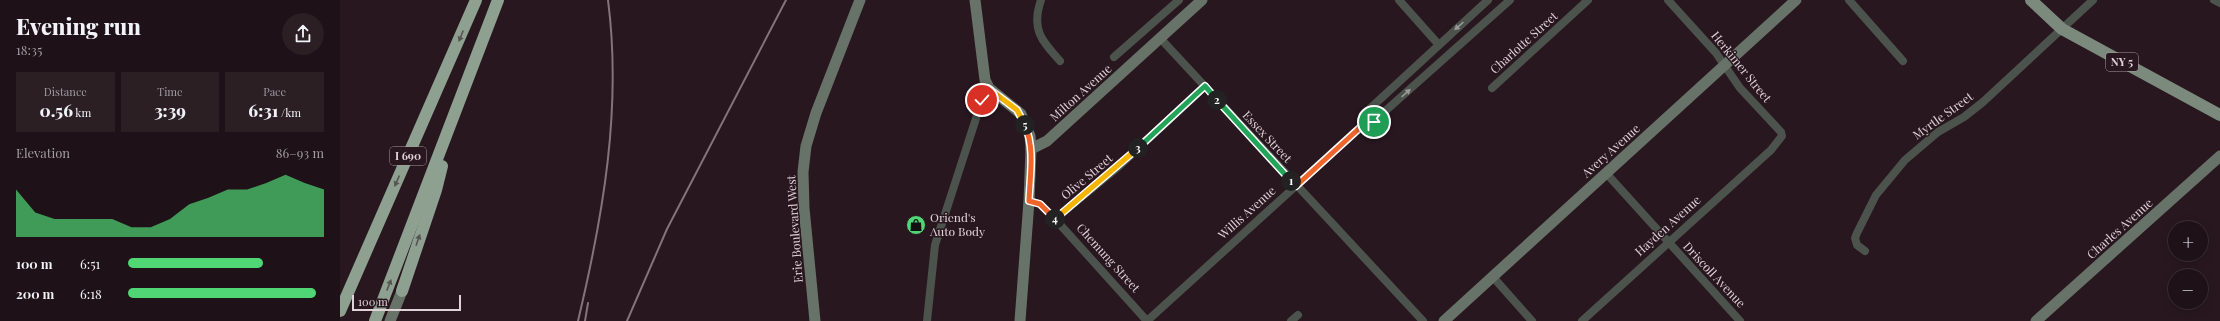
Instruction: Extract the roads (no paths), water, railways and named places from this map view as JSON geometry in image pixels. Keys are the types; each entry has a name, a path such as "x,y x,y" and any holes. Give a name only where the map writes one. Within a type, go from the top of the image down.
{"highway":[{"name":"I 690","path":"340,311 476,0"},
{"name":"I 690","path":"375,321 498,0"},
{"path":"402,291 436,190 454,117"}],"main road":[{"name":"NY 5","path":"2031,0 2062,29 2220,115"}],"street":[{"name":"Erie Boulevard West","path":"815,321 804,208 803,172 806,146 827,85 860,0"},
{"path":"975,0 983,73 988,88 1021,114 1030,136 1029,201 1020,321"},
{"path":"1042,0 1038,11 1036,27 1041,39 1060,61"},
{"path":"1114,57 1179,0"},
{"name":"Milton Avenue","path":"1031,149 1046,142 1202,0"},
{"path":"1399,0 1439,45"},
{"name":"Willis Avenue","path":"1364,124 1364,114 1488,0"},
{"name":"Willis Avenue","path":"1147,321 1364,124 1374,122 1510,0"},
{"name":"Charlotte Street","path":"1492,88 1588,0"},
{"name":"Herkimer Street","path":"1668,0 1716,53 1740,88 1781,132 1782,138 1771,150"},
{"name":"Avery Avenue","path":"1444,321 1796,0"},
{"path":"1849,0 1903,61"},
{"name":"Myrtle Street","path":"1865,251 1857,245 1855,238 1876,195 1885,182 1921,146 1938,132 1964,117 2093,0"},
{"path":"2214,0 2220,3"},
{"name":"Essex Street","path":"1160,38 1422,321"},
{"name":"Olive Street","path":"1055,219 1117,168 1205,86"},
{"path":"927,321 935,246 982,100 988,88"},
{"name":"Hayden Avenue","path":"1582,321 1771,150"},
{"name":"Charles Avenue","path":"2036,321 2220,156"},
{"name":"Driscoll Avenue","path":"1606,173 1735,319"},
{"name":"Chemung Street","path":"1029,201 1040,204 1055,219 1147,321"},
{"path":"1493,277 1532,321"},
{"path":"390,321 402,291"},
{"path":"1291,321 1298,315"}],"railway":[{"path":"578,321 595,242 608,162 613,81 612,40 608,0"},
{"path":"627,321 667,229 786,0"},
{"path":"585,321 588,303"}],"place":[{"name":"Oriend's Auto Body","path":"916,225"}]}
